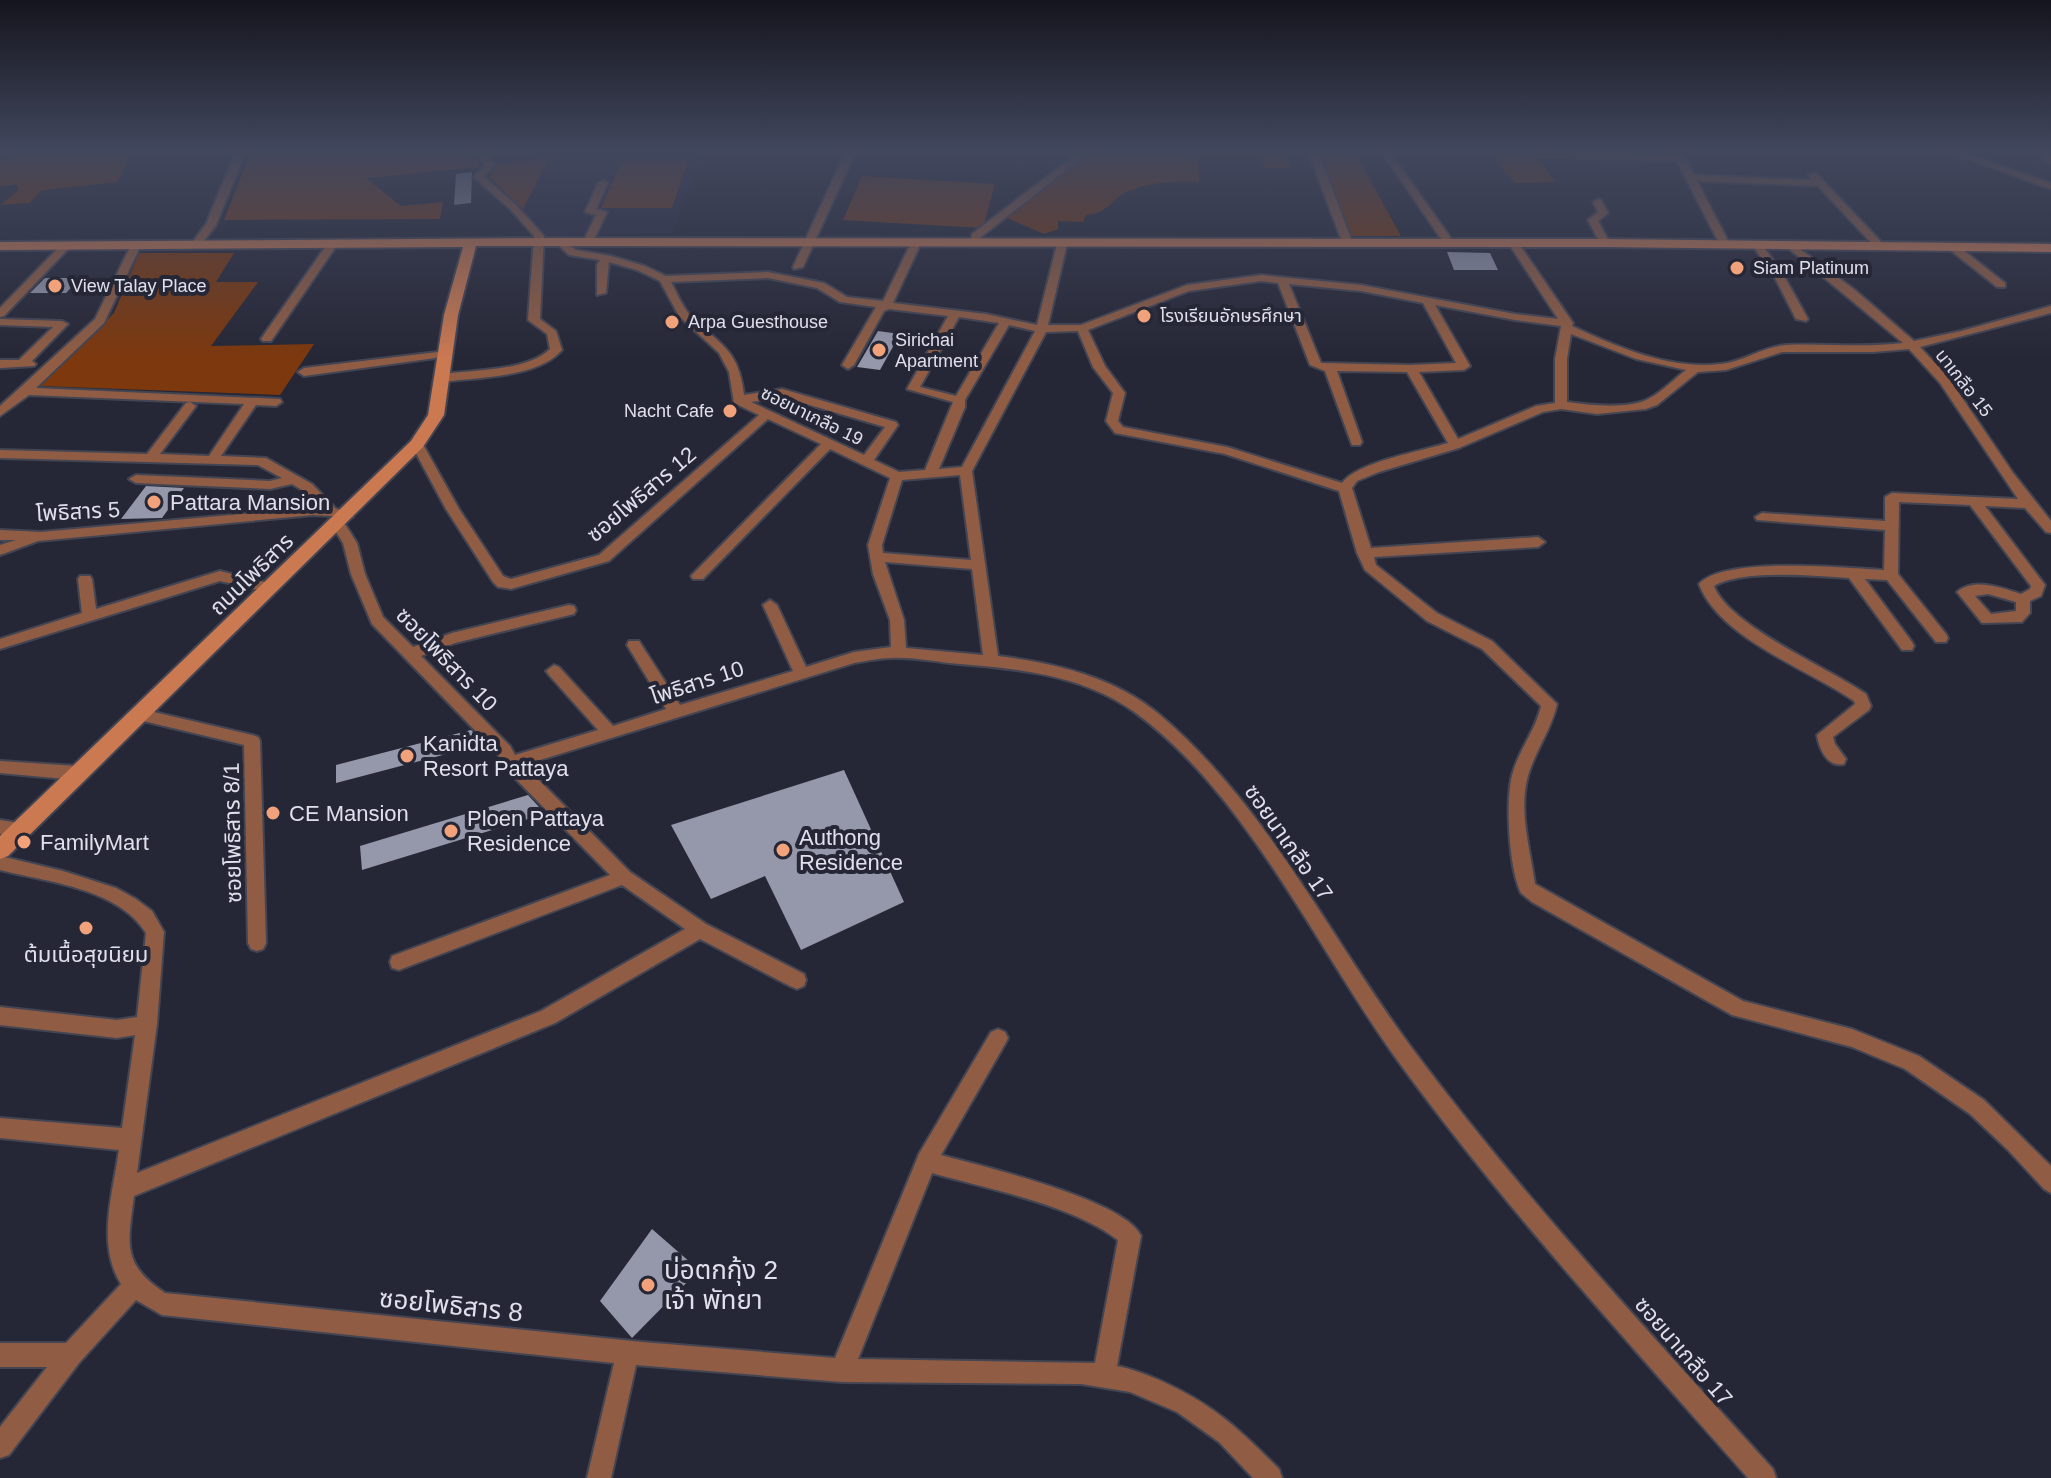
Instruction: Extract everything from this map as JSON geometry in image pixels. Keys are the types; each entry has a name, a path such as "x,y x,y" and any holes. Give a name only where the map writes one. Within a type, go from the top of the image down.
{"street":[{"path":"196,244 213,220"},
{"path":"442,378 534,364 554,354 552,333 534,320 539,236 525,220"},
{"path":"588,242 598,220"},
{"path":"798,267 819,220"},
{"path":"974,243 976,236 997,220"},
{"path":"1339,220 1348,244"},
{"path":"1433,220 1450,244"},
{"path":"1593,220 1605,243"},
{"path":"1713,220 1725,245"},
{"path":"1855,220 1881,247"},
{"path":"560,242 573,253 607,258 664,279 768,275 820,285 844,300 1042,329 1082,328 1187,288 1242,279 1281,278 1361,288 1567,325 1609,347 1697,367 1732,365 1760,352 1783,349 1873,349 1909,344 1969,334 2051,309"},
{"path":"0,246 588,242 1605,243 2051,248"},
{"name":"ถนนโพธิสาร","path":"0,850 271,588 339,516 417,444 436,415 451,315 470,243"},
{"path":"848,365 880,309 886,306 916,243"},
{"path":"991,661 966,471 1042,329 1062,244"},
{"path":"1514,244 1567,325 1561,359 1561,405"},
{"path":"0,314 67,245"},
{"path":"0,412 100,321 136,245"},
{"path":"267,339 332,245"},
{"path":"1758,246 1779,276 1802,319"},
{"name":"นาเกลือ 15","path":"1792,246 1909,344 1943,379 2030,506 2051,529"},
{"path":"1953,247 2001,285"},
{"path":"601,293 602,265 607,258"},
{"path":"1281,278 1316,365 1330,368 1464,366 1427,301"},
{"name":"ซอยนาเกลือ 19","path":"664,279 683,314 724,351 735,372 738,400 897,476"},
{"path":"955,314 913,389 959,400"},
{"path":"0,322 62,324 22,364"},
{"path":"930,474 959,407 959,400 1005,322"},
{"path":"1082,328 1099,367 1119,393 1112,421 1119,430 1227,451 1345,488"},
{"path":"304,372 446,354"},
{"path":"0,364 43,364"},
{"path":"1345,488 1352,478 1374,469 1455,445 1540,409 1561,405 1597,410 1642,406 1653,402 1697,367"},
{"path":"1330,368 1356,442"},
{"path":"1411,369 1455,445"},
{"path":"26,391 276,402"},
{"path":"738,400 782,393 892,425 866,462"},
{"path":"214,457 252,401"},
{"path":"151,457 190,406"},
{"name":"ซอยโพธิสาร 12","path":"417,444 460,521 498,579 503,584 511,584 604,558 766,415"},
{"path":"698,576 827,445"},
{"path":"0,454 214,457 261,461 307,487 339,516"},
{"path":"899,652 892,600 876,557 875,545 897,476 966,471"},
{"path":"136,479 270,485 293,480"},
{"path":"1345,488 1370,567 1432,617 1487,645 1549,704 1521,770 1516,792 1527,888 1718,1000 1739,1009 1887,1050 1934,1075 1993,1120 2051,1182"},
{"path":"1941,638 1891,575 1892,497 1973,500 2030,506 2051,512"},
{"path":"1973,500 2038,585 2036,592 2023,599"},
{"name":"โพธิสาร 5","path":"0,535 41,537 339,516"},
{"name":"ซอยโพธิสาร 10","path":"339,516 377,620 504,750 511,763 624,877 700,930 797,980"},
{"path":"1762,517 1890,526"},
{"path":"0,550 41,537"},
{"path":"1364,553 1538,542"},
{"path":"876,557 979,565"},
{"path":"1838,759 1827,746 1825,735 1863,706 1861,698 1730,619 1712,601 1706,584 1713,577 1728,573 1891,575"},
{"path":"1853,573 1907,646"},
{"path":"0,644 220,576 271,588"},
{"path":"85,579 90,616"},
{"path":"770,605 801,672"},
{"path":"411,654 452,638 569,610"},
{"path":"634,645 676,712"},
{"name":"ซอยนาเกลือ 17","path":"899,652 1048,670 1108,689 1137,705 1175,740 1242,814 1384,1025 1464,1133 1764,1478"},
{"name":"โพธิสาร 10","path":"511,763 801,672 881,653 899,652"},
{"path":"554,671 610,733"},
{"name":"ซอยโพธิสาร 8/1","path":"141,715 252,741 257,943"},
{"path":"0,767 77,773"},
{"path":"0,827 20,829"},
{"path":"0,863 88,886 134,906 151,921 156,945 117,1240 121,1265 134,1286 71,1355 0,1446"},
{"path":"399,962 624,877"},
{"path":"124,1189 548,1017 700,930"},
{"path":"0,1016 117,1029 147,1024"},
{"path":"842,1370 926,1161 998,1038"},
{"path":"0,1128 116,1140 130,1137"},
{"path":"926,1161 1049,1198 1120,1224 1130,1236 1104,1376"},
{"name":"ซอยโพธิสาร 8","path":"134,1286 162,1304 628,1351 842,1370 1022,1370 1131,1380 1185,1404 1227,1434 1270,1478"},
{"path":"599,1478 628,1351"},
{"path":"0,1355 71,1355"}],"shaded area":[{"path":"531,220 678,220 673,233 543,236"},
{"path":"843,220 985,220 983,228"},
{"path":"1012,220 1084,220 1058,221 1058,229 1044,234"},
{"path":"1341,220 1392,220 1401,236 1347,236"},
{"path":"139,253 234,253 216,282 258,282 211,346 314,344 280,395 39,386 114,313"}],"building":[{"path":"1447,252 1490,253 1498,270 1454,270"},
{"name":"View Talay Place","path":"45,278 80,278 66,293 30,293"},
{"name":"Sirichai Apartment","path":"878,331 900,334 880,370 857,367"},
{"name":"Pattara Mansion","path":"146,486 184,488 162,518 121,519"},
{"name":"Kanidta Resort Pattaya","path":"471,730 476,735 477,746 336,783 336,765"},
{"name":"Authong Residence","path":"844,770 904,902 801,950 765,876 711,899 671,825"},
{"name":"Ploen Pattaya Residence","path":"528,795 539,807 541,815 362,870 360,846"},
{"name":"บ่อตกกุ้ง 2 เจ้า พัทยา","path":"652,1229 699,1270 632,1338 600,1301"}],"place":[{"name":"Siam Platinum","path":"1737,268"},
{"name":"View Talay Place","path":"55,286"},
{"name":"โรงเรียนอักษรศึกษา","path":"1144,316"},
{"name":"Arpa Guesthouse","path":"672,322"},
{"name":"Sirichai Apartment","path":"879,350"},
{"name":"Nacht Cafe","path":"730,411"},
{"name":"Pattara Mansion","path":"154,502"},
{"name":"Kanidta Resort Pattaya","path":"407,756"},
{"name":"CE Mansion","path":"273,813"},
{"name":"Ploen Pattaya Residence","path":"451,831"},
{"name":"FamilyMart","path":"24,842"},
{"name":"Authong Residence","path":"783,850"},
{"name":"ต้มเนื้อสุขนิยม","path":"86,928"},
{"name":"บ่อตกกุ้ง 2 เจ้า พัทยา","path":"648,1285"}]}
